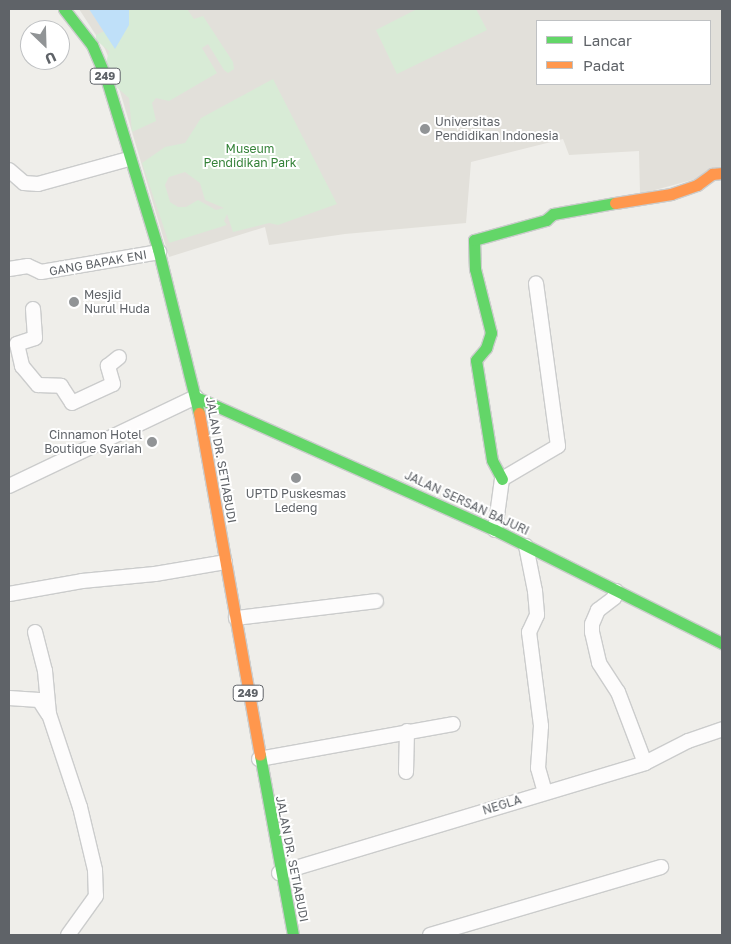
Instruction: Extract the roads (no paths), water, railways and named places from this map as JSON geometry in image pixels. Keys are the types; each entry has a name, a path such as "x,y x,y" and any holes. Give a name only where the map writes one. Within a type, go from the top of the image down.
{"main road":[{"name":"JALAN DR. SETIABUDI","path":"64,9 85,33 101,66 158,252 196,397 279,873 293,935"},
{"path":"502,479 492,460 479,389 476,360 486,348 491,333 475,270 474,240 546,220 553,214 671,194 697,185 712,174 722,173"},
{"name":"JALAN SERSAN BAJURI","path":"196,397 495,530 722,643"}],"street":[{"path":"9,170 24,182 38,184 128,159"},
{"name":"GANG BAPAK ENI","path":"9,269 28,266 41,272 158,252"},
{"path":"495,530 502,479 558,446 536,283"},
{"path":"33,309 35,338 17,344 22,366 38,385 61,386 72,403 114,384 108,366 119,357"},
{"path":"9,486 196,397"},
{"path":"526,546 535,591 537,615 529,632 541,726 538,768 545,792"},
{"path":"9,594 82,581 155,574 225,562"},
{"path":"616,591 614,598 598,610 592,624 592,632 599,663 618,692 646,763"},
{"path":"236,618 376,601"},
{"path":"35,632 45,671 49,714 80,807 95,870 96,896 68,935"},
{"path":"9,698 39,700 49,714"},
{"path":"259,759 453,724"},
{"name":"NEGLA","path":"279,873 646,763 688,741 722,729"},
{"path":"406,772 407,731"},
{"path":"430,935 660,867"}],"water":[{"path":"89,9 129,9 129,25 115,49"}],"place":[{"name":"Universitas Pendidikan Indonesia","path":"425,129"},
{"name":"Mesjid Nurul Huda","path":"74,302"},
{"name":"Cinnamon Hotel Boutique Syariah","path":"152,442"},
{"name":"UPTD Puskesmas Ledeng","path":"296,478"}],"park label":[{"name":"Museum Pendidikan Park","path":"250,156"}]}
